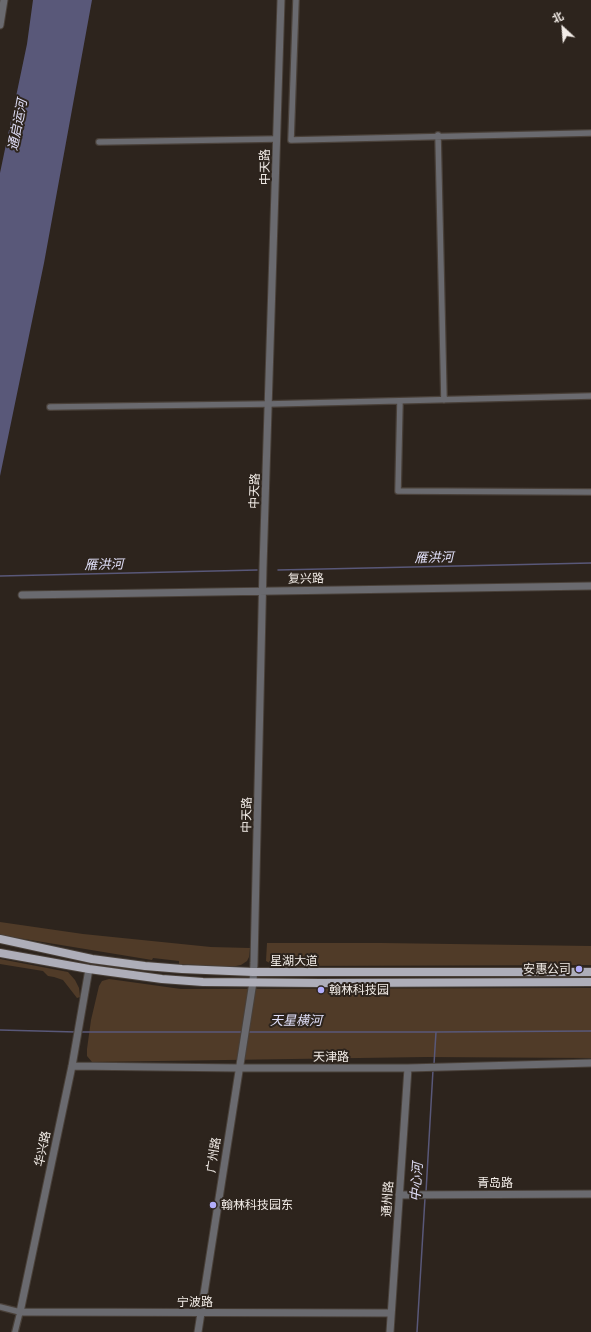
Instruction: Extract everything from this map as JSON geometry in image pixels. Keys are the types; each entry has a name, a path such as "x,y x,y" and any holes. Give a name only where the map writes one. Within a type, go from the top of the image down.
{"main road":[{"name":"星湖大道","path":"0,939 92,959 145,966 253,972 591,972"},
{"name":"星湖大道","path":"0,953 89,969 162,979 202,982 591,982"}],"street":[{"path":"0,25 4,0"},
{"name":"中天路","path":"253,982 268,404 281,0"},
{"path":"296,0 291,140 438,135 591,133"},
{"path":"438,135 444,400"},
{"path":"99,142 276,139"},
{"path":"50,407 268,404 591,396"},
{"path":"400,401 398,491 591,492"},
{"name":"复兴路","path":"22,595 591,586"},
{"name":"华兴路","path":"15,1332 72,1066 89,969"},
{"name":"广州路","path":"198,1332 253,982"},
{"name":"天津路","path":"72,1066 408,1068 591,1063"},
{"name":"通州路","path":"390,1332 408,1068"},
{"name":"青岛路","path":"400,1195 591,1194"},
{"name":"宁波路","path":"0,1308 20,1312 392,1313"}],"shaded area":[{"path":"0,922 83,934 211,947 250,948 249,957 247,961 241,965 231,967 179,964 179,961 153,958 152,960 0,935"},
{"path":"267,943 591,946 591,965 275,966 266,961"},
{"path":"0,959 68,972 75,980 79,988 80,997 77,998 63,980 48,976 43,971 0,964"},
{"path":"109,979 181,989 591,988 591,1058 426,1057 92,1062 87,1056 91,1020 99,986 102,981"}],"water":[{"name":"通启运河","path":"33,0 92,0 44,263 0,476 0,173 27,44"}],"waterway":[{"name":"雁洪河","path":"278,570 591,563"},
{"name":"雁洪河","path":"0,576 257,570"},
{"name":"天星横河","path":"0,1030 76,1032"},
{"name":"天星横河","path":"248,1032 591,1031"},
{"name":"天星横河","path":"80,1032 242,1032"},
{"name":"中心河","path":"434,1064 436,1032"},
{"name":"中心河","path":"426,1192 433,1070"},
{"name":"中心河","path":"417,1332 425,1198"}],"place":[{"name":"安惠公司","path":"579,969"},
{"name":"翰林科技园","path":"321,990"},
{"name":"翰林科技园东","path":"213,1205"}]}
